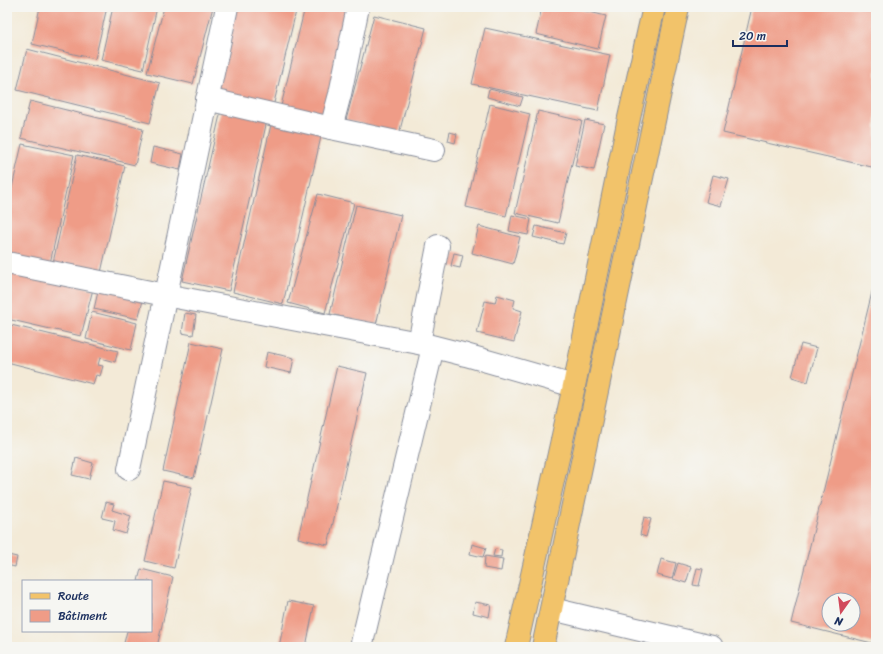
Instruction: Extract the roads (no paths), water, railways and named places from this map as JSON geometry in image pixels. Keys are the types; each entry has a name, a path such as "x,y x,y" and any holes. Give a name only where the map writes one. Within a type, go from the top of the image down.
{"main road":[{"path":"516,647 574,386 629,118 654,7"},
{"path":"543,647 678,7"}],"street":[{"path":"129,469 227,7"},
{"path":"331,128 342,88 358,7"},
{"path":"207,99 434,150"},
{"path":"362,647 426,345 438,246"},
{"path":"7,263 426,345 574,386"},
{"path":"552,609 712,647"}]}
